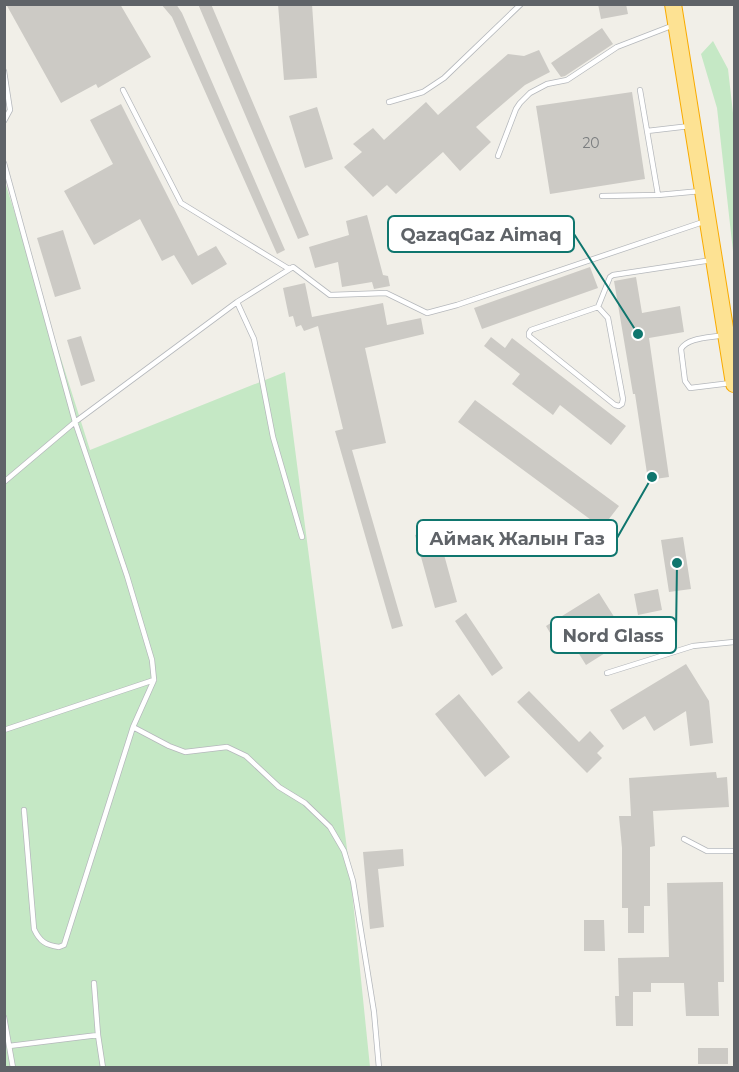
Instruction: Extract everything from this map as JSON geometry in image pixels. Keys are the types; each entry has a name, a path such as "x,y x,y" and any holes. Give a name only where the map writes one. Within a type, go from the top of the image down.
{"highway":[{"path":"673,4 734,383"}],"lane":[{"path":"389,102 423,92 444,78 521,4"},
{"path":"498,156 519,103 530,93 547,84 567,80 617,47 676,24"},
{"path":"4,70 10,110 4,121"},
{"path":"123,90 181,203 289,269"},
{"path":"640,90 658,195"},
{"path":"647,131 693,126"},
{"path":"4,163 75,422 127,576 152,660 154,680 133,727 64,945 59,947 47,945 38,938 34,928 24,810"},
{"path":"602,196 703,191"},
{"path":"4,482 75,422 237,302 293,267 330,295 386,293 427,313 457,305 708,220"},
{"path":"598,307 608,318 623,399 619,406 529,336 531,330 598,307 610,277 613,275 714,259"},
{"path":"237,302 254,339 273,437 302,537"},
{"path":"727,335 683,345 681,349 685,381 690,388 734,383"},
{"path":"607,673 693,646 735,642"},
{"path":"4,730 154,680"},
{"path":"133,727 185,752 227,747 246,756 279,787 305,803 330,827 344,851 353,880 374,1012 379,1068"},
{"path":"684,838 707,850 735,852"},
{"path":"94,982 103,1068"},
{"path":"4,1017 13,1068"},
{"path":"9,1046 98,1035"}],"green space":[{"path":"713,41 728,69 734,122 734,260 717,108 701,54"},
{"path":"4,179 90,450 285,372 350,872 370,1067 5,1067"}],"building":[{"path":"6,4 120,4 151,57 98,88 96,84 61,103"},
{"path":"161,4 176,4 182,13 285,250 277,254 172,17"},
{"path":"198,4 211,4 309,235 298,239"},
{"path":"278,4 312,4 317,78 284,80"},
{"path":"598,4 626,4 628,14 601,19"},
{"path":"602,28 613,44 561,77 551,63"},
{"path":"539,50 550,72 525,85 476,127 491,142 460,171 443,152 396,194 387,185 373,197 344,167 362,152 353,144 373,128 384,140 426,102 438,115 508,54 524,56"},
{"path":"632,92 645,179 550,194 536,106"},
{"path":"121,104 198,256 216,246 227,264 192,285 174,255 162,261 140,219 94,245 64,191 113,164 90,120"},
{"path":"317,107 333,159 305,168 289,116"},
{"path":"367,215 383,275 388,276 390,286 374,289 372,282 342,287 338,262 315,268 309,247 349,235 346,221"},
{"path":"63,230 81,289 55,297 37,238"},
{"path":"590,267 598,288 482,329 474,308"},
{"path":"636,277 642,313 680,306 684,332 649,338 669,477 648,480 614,281"},
{"path":"305,283 312,317 383,303 387,325 421,318 424,334 365,348 386,443 352,450 403,626 392,629 335,431 343,429 318,326 304,331 301,325 296,327 293,316 289,317 283,288"},
{"path":"81,336 95,381 81,386 67,340"},
{"path":"491,337 505,348 512,338 626,426 611,445 560,405 553,415 512,384 520,374 484,346"},
{"path":"475,400 619,506 602,528 458,422"},
{"path":"437,529 457,602 435,608 415,535"},
{"path":"683,537 691,589 669,592 661,540"},
{"path":"658,589 662,610 638,615 634,594"},
{"path":"599,593 618,623 627,617 637,633 586,665 571,641 559,648 546,626"},
{"path":"466,613 503,668 492,676 455,621"},
{"path":"686,664 709,701 713,743 690,746 686,711 654,731 645,716 623,730 610,710"},
{"path":"529,691 579,742 590,731 604,746 597,753 602,758 587,773 517,702"},
{"path":"459,694 510,757 485,777 435,714"},
{"path":"716,772 717,778 727,777 729,807 653,811 655,846 650,847 650,906 644,906 644,933 628,933 628,908 622,908 622,848 619,816 631,816 629,778"},
{"path":"403,849 404,866 378,869 384,927 370,929 363,852"},
{"path":"723,882 724,982 718,982 719,1016 686,1016 684,983 651,983 651,992 633,992 633,1026 616,1026 615,996 619,996 618,958 669,957 667,883"},
{"path":"584,920 604,920 605,951 584,951"},
{"path":"698,1048 728,1048 728,1064 698,1064"}],"place":[{"name":"QazaqGaz Aimaq","path":"638,334"},
{"name":"Аймақ Жалын Газ","path":"652,477"},
{"name":"Nord Glass","path":"677,563"}]}
